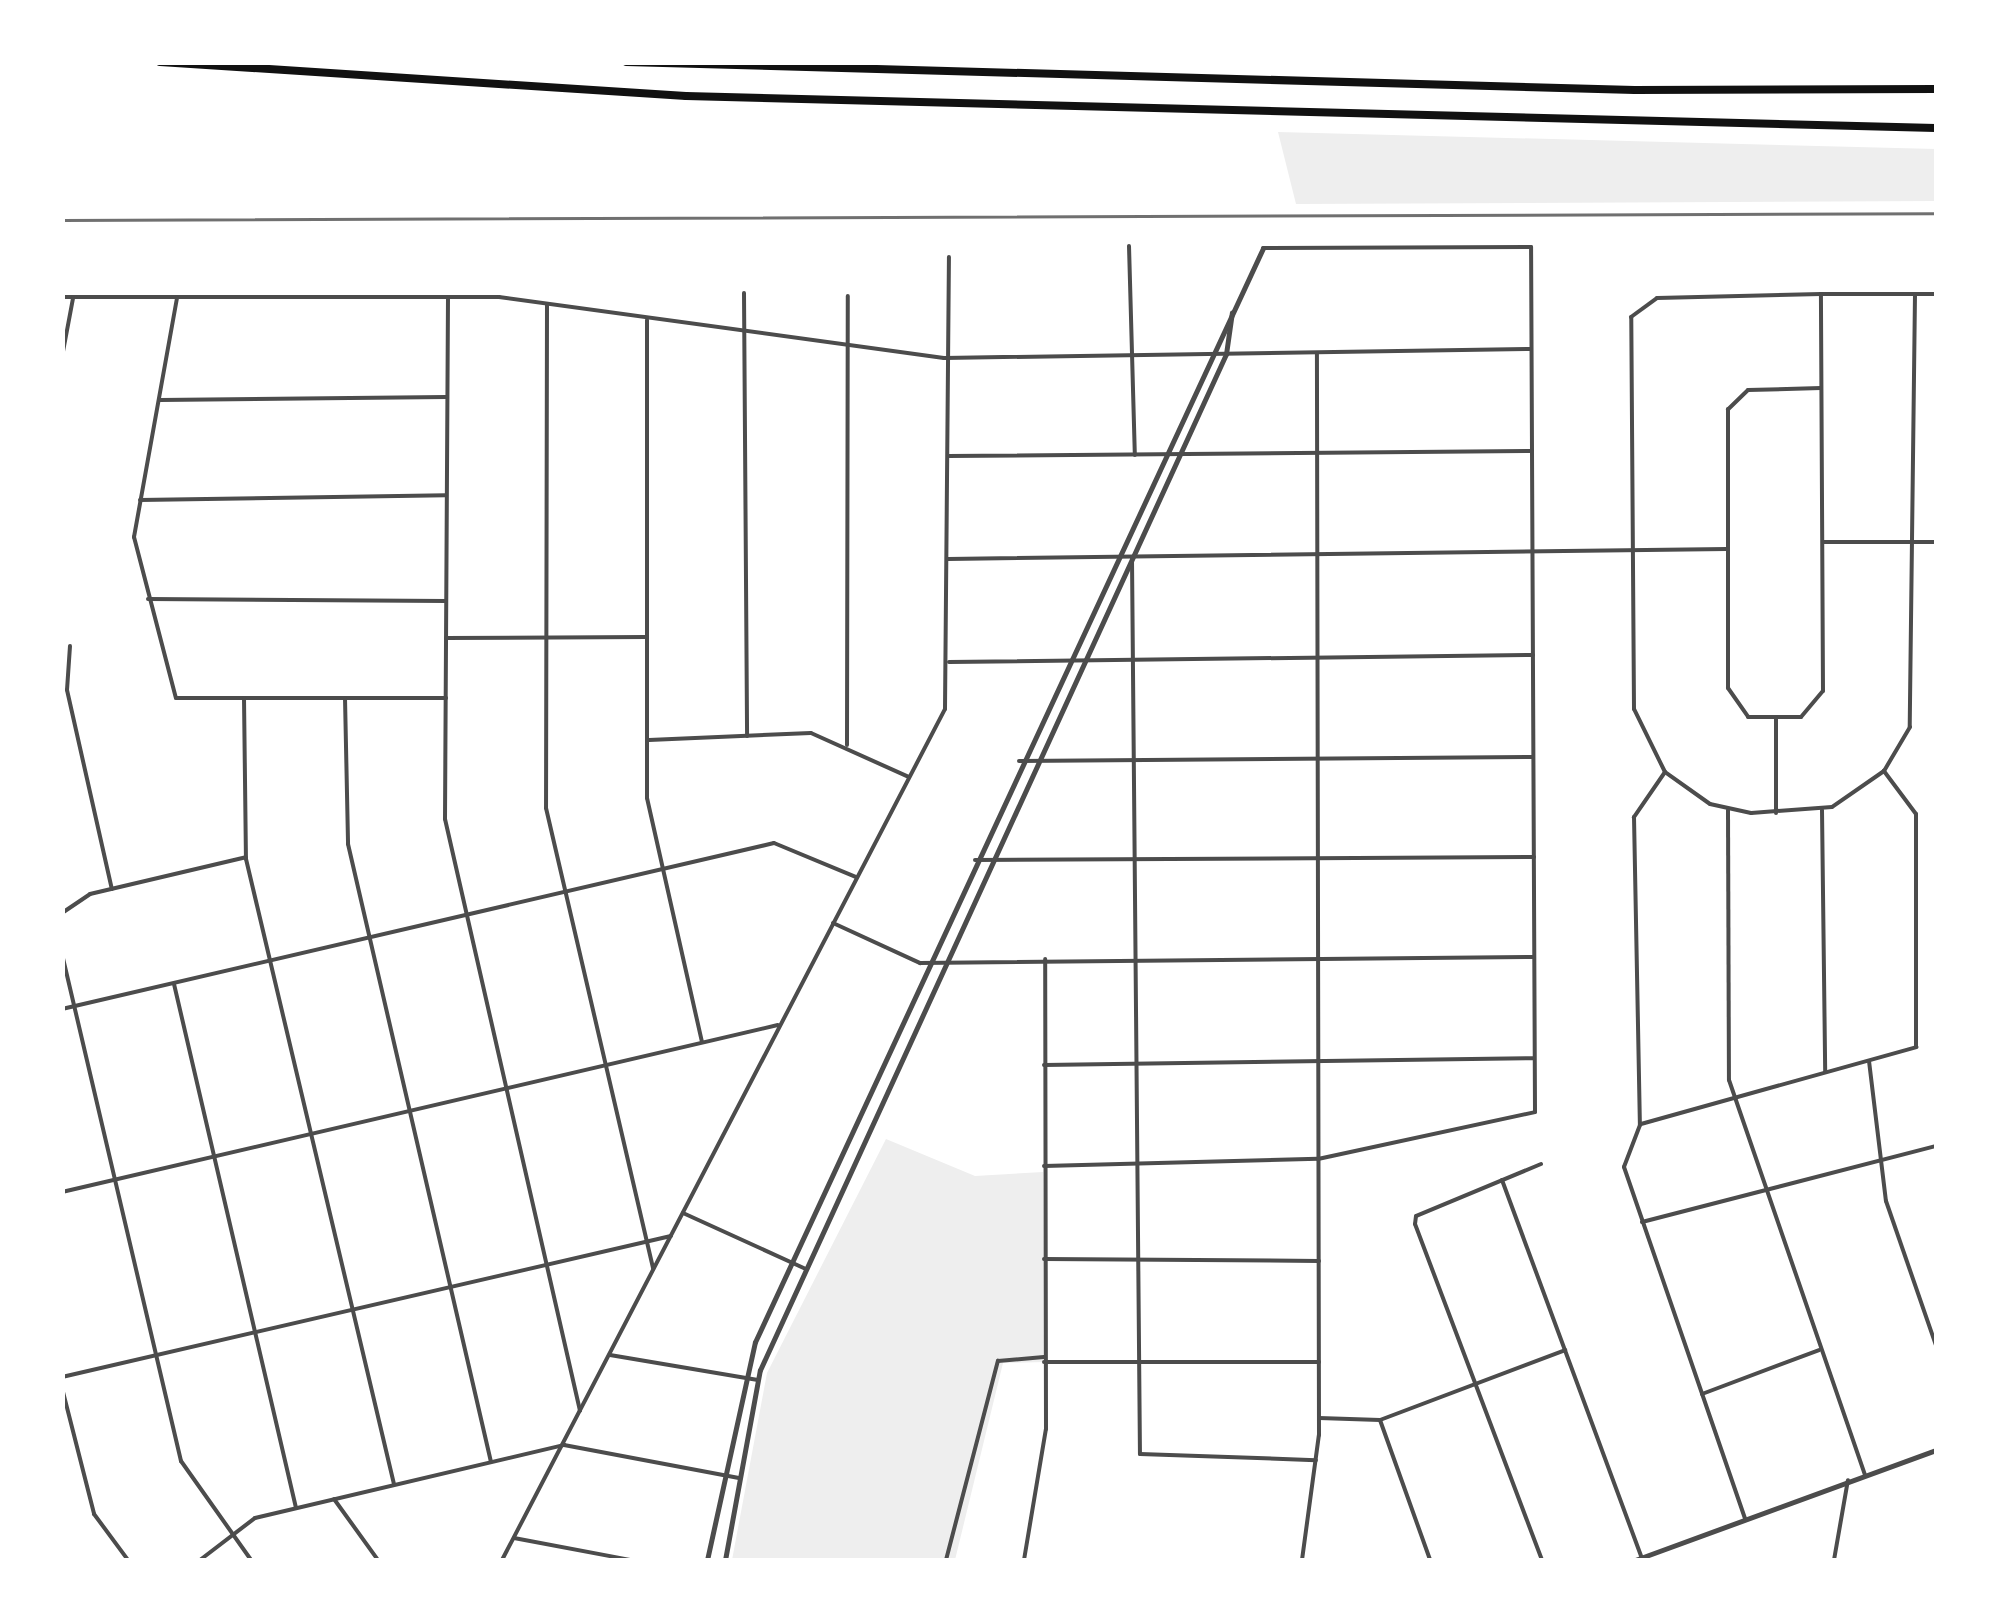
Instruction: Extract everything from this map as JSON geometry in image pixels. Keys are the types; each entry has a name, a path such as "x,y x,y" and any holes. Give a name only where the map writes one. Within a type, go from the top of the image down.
{"highway":[{"path":"160,62 651,94 1936,128"},
{"path":"626,62 1635,90 1936,90"}],"street":[{"path":"1129,246 1135,455"},
{"path":"707,1560 743,1377 790,1262 1160,454 1263,248 1530,247 1535,1112 1318,1159 1044,1166"},
{"path":"502,1560 945,709 949,662 949,257"},
{"path":"744,292 747,736"},
{"path":"1915,294 1915,710 1884,771 1822,810 1728,810 1665,772 1634,709 1632,315 1658,298 1822,294 1915,294 1936,294"},
{"path":"1821,388 1752,389 1730,404 1729,696 1744,715 1805,715 1822,696 1822,294"},
{"path":"847,745 848,296"},
{"path":"62,297 448,297 546,304 946,358 1531,349"},
{"path":"62,357 73,297"},
{"path":"177,297 134,537 176,698 446,698"},
{"path":"448,297 445,818 580,1411"},
{"path":"546,304 546,808 654,1270"},
{"path":"725,1560 758,1380 1226,354 1232,310"},
{"path":"648,320 647,798 702,1042"},
{"path":"1302,1560 1317,1460 1319,1418 1317,352"},
{"path":"160,400 448,398"},
{"path":"948,456 1532,452"},
{"path":"140,500 447,495"},
{"path":"1823,542 1936,542"},
{"path":"948,560 1727,549"},
{"path":"1132,559 1138,660 1140,1454 1317,1460"},
{"path":"148,599 446,601"},
{"path":"446,638 648,636"},
{"path":"70,646 67,690 112,889"},
{"path":"949,662 1318,654 1534,655"},
{"path":"244,698 246,857 394,1484"},
{"path":"345,698 348,844 491,1462"},
{"path":"1776,718 1776,813"},
{"path":"649,740 811,732 847,745 909,777"},
{"path":"1019,762 1533,757"},
{"path":"1640,1124 1736,1094 1915,1049 1916,814 1884,771"},
{"path":"1665,772 1634,817 1640,1124 1624,1162 1745,1519"},
{"path":"1728,810 1728,1074 1772,1190 1864,1476"},
{"path":"1822,810 1824,1072"},
{"path":"62,1009 774,843 857,877"},
{"path":"63,912 112,889 246,857"},
{"path":"975,860 1534,857"},
{"path":"833,924 928,963 1534,957"},
{"path":"62,954 182,1461 251,1560"},
{"path":"1024,1560 1046,1429 1044,960"},
{"path":"174,984 296,1508"},
{"path":"62,1192 780,1024"},
{"path":"893,1038 908,1044"},
{"path":"1044,1065 1534,1058"},
{"path":"1869,1062 1880,1161 1936,1345"},
{"path":"1642,1222 1936,1146"},
{"path":"1541,1164 1416,1216 1542,1560"},
{"path":"832,1172 848,1179"},
{"path":"1502,1180 1639,1559 1936,1450"},
{"path":"683,1212 807,1270"},
{"path":"62,1378 671,1236"},
{"path":"1044,1259 1319,1261"},
{"path":"1319,1418 1380,1420 1565,1350"},
{"path":"1702,1394 1821,1350"},
{"path":"609,1355 758,1380"},
{"path":"946,1560 998,1361 1319,1362"},
{"path":"62,1388 94,1514 128,1560"},
{"path":"1380,1420 1430,1560"},
{"path":"200,1560 232,1536 296,1508 564,1445 740,1478"},
{"path":"1834,1560 1848,1480"},
{"path":"334,1499 378,1560"},
{"path":"514,1538 630,1560"}],"shaded area":[{"path":"1278,132 1936,149 1936,201 1296,204"},
{"path":"886,1139 975,1176 1043,1172 1045,1362 1003,1363 955,1560 732,1560 767,1373"}],"railway":[{"path":"62,220 1936,213"}]}
